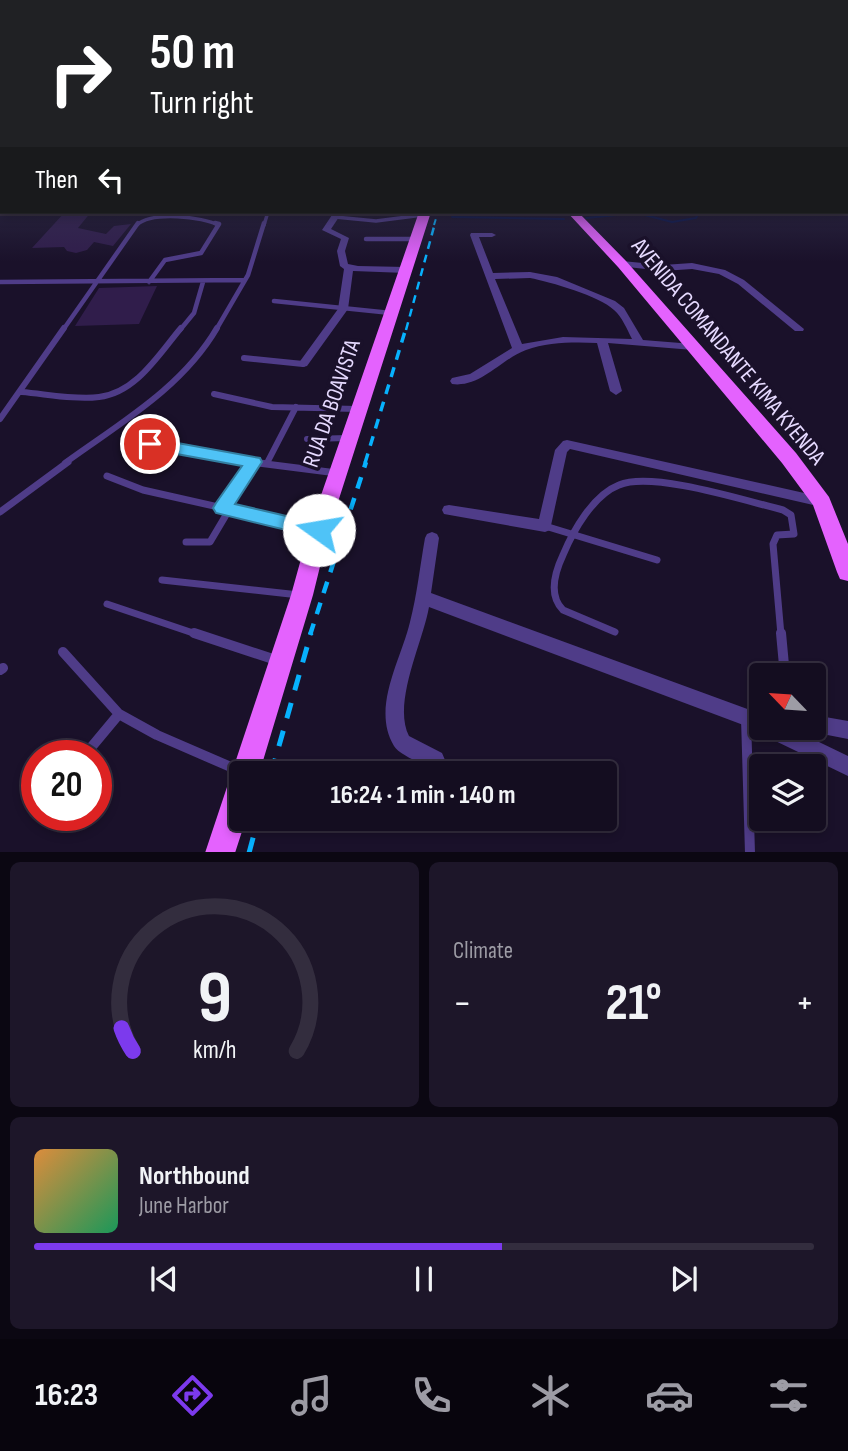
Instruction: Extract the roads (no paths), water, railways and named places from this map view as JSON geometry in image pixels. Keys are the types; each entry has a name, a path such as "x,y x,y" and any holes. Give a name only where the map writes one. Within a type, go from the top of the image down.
{"main road":[{"name":"RUA DA BOAVISTA","path":"249,761 302,595 319,530 406,270 415,239 418,214"},
{"name":"AVENIDA COMANDANTE KIMA KYENDA","path":"574,214 622,264 789,458 822,502 848,572"},
{"path":"220,852 229,824"}],"street":[{"path":"335,218 326,230 345,238 341,251 344,266 406,270"},
{"path":"492,235 474,235 518,349"},
{"path":"622,264 663,268 692,266 722,272 741,282 800,329"},
{"path":"303,364 343,309 349,268"},
{"path":"489,276 530,275 558,281 615,304 640,344"},
{"path":"456,381 468,379 518,349 564,342 693,347"},
{"path":"602,342 615,391"},
{"path":"449,510 545,526 561,450 567,444 822,502"},
{"path":"432,538 422,597 397,701 395,725 402,743 435,760"},
{"path":"422,597 749,716"},
{"path":"826,726 848,730"},
{"path":"795,740 848,766"}],"lane":[{"path":"0,512 178,380 203,352 245,280 267,214"},
{"path":"335,218 376,220 412,214"},
{"path":"0,419 22,392 94,283 141,220 189,220 219,224 201,253 165,260 149,282"},
{"path":"366,239 415,239"},
{"path":"1,283 245,280"},
{"path":"22,392 27,395 99,397 115,392 138,379 194,313 204,282"},
{"path":"274,301 391,313"},
{"path":"244,358 303,364"},
{"path":"214,394 272,407 361,409"},
{"path":"267,464 296,407"},
{"path":"307,439 350,438"},
{"path":"150,444 339,474"},
{"path":"186,542 210,542 254,462"},
{"path":"107,476 143,490 319,530"},
{"path":"615,632 569,614 558,604 554,594 559,566 573,534 607,491 620,484 663,484 789,512 794,534 777,535 773,544 784,663"},
{"path":"545,526 657,560"},
{"path":"162,580 302,595"},
{"path":"107,604 281,662"},
{"path":"63,652 120,714 157,735 229,766"},
{"path":"98,740 120,714"},
{"path":"750,852 755,740"}],"waterway":[{"path":"586,218 627,214"},
{"path":"641,214 672,222 696,218 698,214"},
{"path":"452,217 564,219"}],"railway":[{"path":"434,225 437,214"},
{"path":"406,330 435,223"},
{"path":"365,463 406,328"},
{"path":"310,635 366,462"},
{"path":"275,761 311,633"},
{"path":"249,852 255,831"}]}
